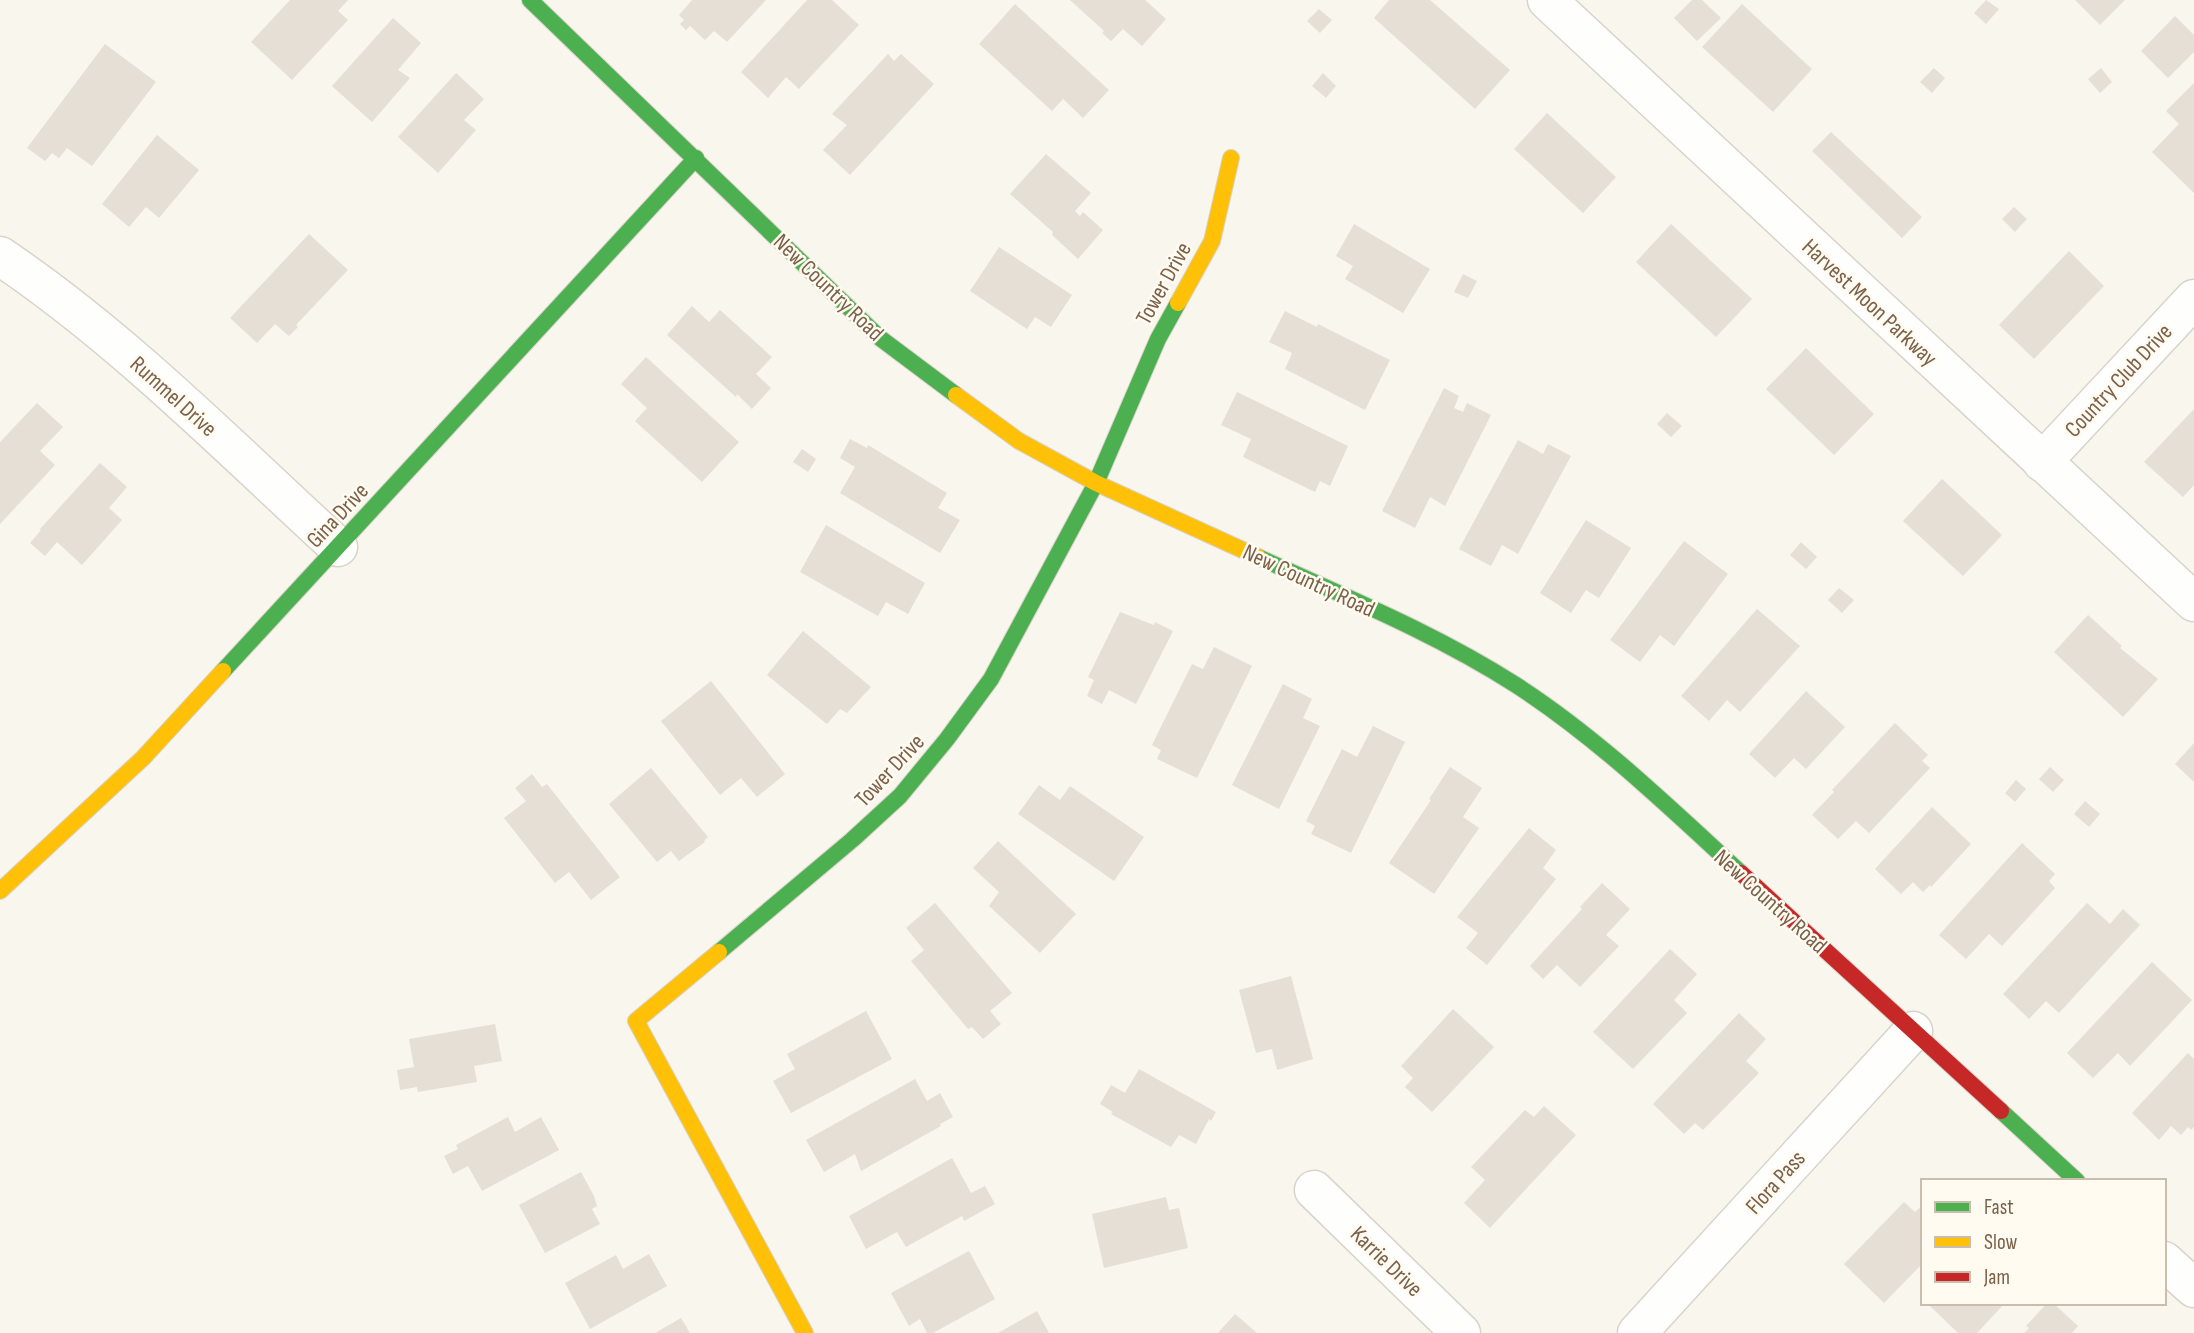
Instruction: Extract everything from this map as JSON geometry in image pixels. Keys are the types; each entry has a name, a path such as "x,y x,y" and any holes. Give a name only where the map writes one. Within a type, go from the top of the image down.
{"street":[{"name":"New Country Road","path":"530,0 880,338 1019,441 1096,483 1437,638 1517,686 1591,740 1648,788 2075,1179"},
{"name":"Harvest Moon Parkway","path":"1547,0 2194,602"},
{"name":"Gina Drive","path":"0,891 142,758 696,158"},
{"name":"Tower Drive","path":"805,1333 636,1021 852,840 900,796 947,739 991,679 1096,483 1158,339 1212,241 1231,158"},
{"name":"Rummel Drive","path":"0,256 127,354 338,547"},
{"name":"Country Club Drive","path":"2042,462 2194,299"},
{"name":"Flora Pass","path":"1637,1333 1913,1031"},
{"name":"Karrie Drive","path":"1314,1190 1461,1333"},
{"path":"2166,1263 2194,1288"}],"building":[{"path":"290,0 348,0 338,11 348,20 292,80 251,42"},
{"path":"692,0 766,0 727,42 714,31 705,40 690,26 686,30 680,24 684,20 679,15"},
{"path":"807,0 832,0 859,25 799,89 786,77 768,98 741,72"},
{"path":"1070,0 1145,0 1166,19 1142,46 1123,29 1111,41 1102,33 1104,31"},
{"path":"1389,0 1430,0 1510,70 1475,109 1374,18"},
{"path":"1692,0 1702,0 1721,18 1697,41 1674,18"},
{"path":"1986,0 1999,9 1986,24 1974,13"},
{"path":"2075,0 2125,0 2100,25"},
{"path":"1015,4 1109,90 1083,118 1063,99 1052,111 979,44"},
{"path":"1742,4 1812,69 1773,112 1702,47"},
{"path":"1319,9 1332,20 1320,33 1307,21"},
{"path":"2175,16 2194,35 2194,52 2168,78 2141,51"},
{"path":"393,18 421,43 398,70 410,78 372,122 332,86"},
{"path":"105,44 156,82 92,166 67,148 59,158 52,153 45,161 27,148"},
{"path":"888,54 894,61 901,54 934,84 850,175 823,150 847,125 832,114"},
{"path":"1934,68 1945,78 1932,93 1920,82"},
{"path":"2101,68 2112,82 2100,93 2088,79"},
{"path":"456,73 484,99 464,120 476,130 438,173 398,137"},
{"path":"1323,73 1336,86 1326,98 1312,86"},
{"path":"2194,83 2194,193 2152,152 2179,124 2166,111"},
{"path":"1547,113 1616,177 1583,213 1514,149"},
{"path":"1831,132 1922,217 1902,238 1812,151"},
{"path":"157,135 199,170 159,218 146,207 129,227 102,204"},
{"path":"1046,154 1091,193 1075,211 1080,216 1083,212 1103,230 1078,259 1052,235 1053,232 1010,194"},
{"path":"2014,207 2027,219 2015,232 2002,219"},
{"path":"1354,224 1430,269 1403,313 1345,279 1353,266 1336,256"},
{"path":"1671,224 1752,299 1716,337 1636,262"},
{"path":"309,234 348,270 296,325 298,327 289,336 275,324 257,343 230,318"},
{"path":"999,247 1072,295 1051,327 1035,317 1027,329 970,291"},
{"path":"2069,251 2104,286 2034,359 1999,325"},
{"path":"1463,274 1477,281 1468,298 1454,292"},
{"path":"692,306 709,322 720,310 772,357 756,374 771,388 752,409 667,335"},
{"path":"1285,311 1317,327 1318,324 1390,360 1365,410 1285,369 1292,353 1269,342"},
{"path":"1806,348 1874,414 1834,455 1766,389"},
{"path":"646,357 739,442 702,482 635,421 647,408 621,384"},
{"path":"1444,388 1459,396 1454,408 1463,412 1467,403 1491,415 1445,506 1430,497 1415,528 1382,511"},
{"path":"1237,392 1348,446 1330,486 1320,481 1315,492 1243,457 1251,439 1221,425"},
{"path":"37,403 63,427 40,451 55,465 0,524 0,442"},
{"path":"2194,409 2194,485 2183,497 2144,462"},
{"path":"1667,413 1682,426 1671,437 1657,424"},
{"path":"850,439 867,448 868,445 947,493 938,508 960,520 940,553 840,493 855,467 840,458"},
{"path":"1518,440 1543,454 1548,444 1571,456 1518,554 1502,545 1491,566 1459,549"},
{"path":"802,449 816,459 808,472 793,462"},
{"path":"100,463 127,487 109,508 122,520 82,565 57,542 45,556 30,543"},
{"path":"1942,479 2002,535 1963,576 1903,521"},
{"path":"1586,520 1631,548 1599,598 1586,590 1571,613 1540,593"},
{"path":"826,525 925,583 908,614 886,602 878,616 800,572"},
{"path":"1684,541 1728,574 1674,646 1660,635 1640,662 1610,640"},
{"path":"1801,542 1817,557 1806,569 1790,555"},
{"path":"1839,588 1854,600 1842,613 1828,600"},
{"path":"1757,609 1800,646 1740,712 1727,700 1709,721 1681,696"},
{"path":"1120,612 1154,625 1155,622 1173,631 1136,704 1109,690 1102,704 1087,696 1094,680 1088,677"},
{"path":"2088,615 2122,646 2120,648 2158,679 2123,717 2054,652"},
{"path":"803,631 871,687 847,713 840,709 827,724 767,675"},
{"path":"1214,647 1252,666 1197,778 1157,759 1161,750 1152,745 1192,664 1203,669"},
{"path":"711,681 785,774 757,797 741,778 720,795 661,721"},
{"path":"1283,684 1312,699 1303,718 1320,726 1279,809 1232,785"},
{"path":"1806,691 1845,727 1806,769 1794,758 1775,778 1749,754"},
{"path":"1895,723 1928,755 1922,761 1930,768 1869,833 1856,821 1838,839 1812,815"},
{"path":"1373,726 1405,742 1351,853 1311,834 1315,826 1306,821 1342,749 1357,757"},
{"path":"2194,743 2194,782 2175,764"},
{"path":"1450,767 1482,788 1463,817 1479,828 1434,894 1389,863"},
{"path":"2050,767 2064,780 2053,792 2039,779"},
{"path":"651,768 708,837 679,861 671,851 657,862 609,804"},
{"path":"532,774 542,787 547,784 620,877 591,900 569,872 555,883 504,818 526,801 515,788"},
{"path":"2016,780 2026,789 2015,802 2005,793"},
{"path":"1039,785 1060,800 1070,786 1144,837 1114,881 1018,814"},
{"path":"2085,801 2100,814 2089,827 2074,814"},
{"path":"1932,807 1971,844 1931,887 1930,885 1923,892 1913,882 1901,894 1875,869"},
{"path":"1529,828 1556,850 1543,868 1556,879 1487,965 1466,948 1478,933 1457,917"},
{"path":"998,841 1076,914 1040,953 989,906 999,892 973,868"},
{"path":"2022,843 2055,874 2049,881 2055,888 2002,946 1989,934 1966,959 1939,935"},
{"path":"1602,883 1630,909 1606,935 1619,946 1580,987 1557,965 1543,979 1530,966"},
{"path":"935,903 1012,993 990,1011 1001,1024 983,1039 972,1027 968,1029 911,961 924,950 906,928"},
{"path":"2087,903 2110,924 2123,909 2140,925 2059,1013 2046,1001 2029,1019 2003,994"},
{"path":"1670,949 1697,974 1674,1000 1687,1013 1633,1069 1593,1032"},
{"path":"2152,962 2192,1000 2130,1066 2118,1053 2093,1078 2067,1053"},
{"path":"1291,976 1313,1059 1277,1070 1272,1049 1256,1053 1239,990"},
{"path":"1453,1009 1494,1047 1432,1112 1405,1087 1413,1078 1401,1066"},
{"path":"866,1011 892,1059 791,1113 773,1081 795,1069 787,1054"},
{"path":"1739,1013 1766,1039 1746,1061 1759,1073 1703,1130 1695,1123 1684,1134 1653,1104"},
{"path":"495,1024 502,1061 474,1066 477,1082 418,1092 417,1087 400,1090 397,1070 414,1067 409,1039"},
{"path":"2188,1053 2194,1059 2194,1127 2191,1130 2188,1127 2181,1135 2171,1126 2159,1140 2132,1113"},
{"path":"1139,1069 1216,1112 1211,1121 1209,1119 1196,1144 1179,1135 1171,1147 1111,1114 1113,1112 1100,1104 1111,1085 1125,1093"},
{"path":"915,1079 927,1101 940,1093 953,1117 861,1171 855,1154 824,1172 806,1140"},
{"path":"1544,1106 1576,1135 1490,1228 1464,1203 1485,1180 1471,1167 1525,1110 1534,1117"},
{"path":"508,1117 515,1132 541,1117 559,1150 482,1191 468,1166 453,1174 444,1156 458,1149 456,1145"},
{"path":"952,1158 971,1193 985,1186 995,1204 964,1221 962,1216 906,1247 897,1232 866,1249 849,1216"},
{"path":"581,1172 594,1196 597,1206 592,1209 600,1224 545,1253 519,1205"},
{"path":"1166,1197 1169,1210 1179,1208 1188,1248 1104,1268 1092,1214"},
{"path":"1904,1202 1915,1212 1921,1207 1921,1265 1884,1303 1844,1264"},
{"path":"969,1251 995,1299 933,1333 927,1333 920,1319 909,1326 891,1293"},
{"path":"649,1254 667,1286 590,1329 565,1283 616,1255 623,1269"},
{"path":"2003,1305 1977,1333 1958,1333 1930,1306"},
{"path":"2045,1305 2055,1305 2078,1326 2072,1333 2024,1333 2029,1328 2026,1326"},
{"path":"1037,1311 1049,1333 998,1333"},
{"path":"1235,1314 1257,1333 1218,1333"},
{"path":"681,1318 690,1333 655,1333"}],"traffic: fast":[{"path":"530,0 880,338 956,395"},
{"path":"223,671 696,158"},
{"path":"719,952 900,796 947,739 991,679 1096,483 1158,339 1178,303"},
{"path":"1258,557 1422,632 1516,685 1604,750 1741,873"},
{"path":"2001,1111 2075,1179"}],"traffic: slow":[{"path":"1178,303 1212,241 1231,158"},
{"path":"956,395 1019,441 1096,483 1258,557"},
{"path":"0,891 143,758 223,671"},
{"path":"719,952 636,1021 805,1333"}],"traffic: jam":[{"path":"1741,873 2001,1111"}]}
